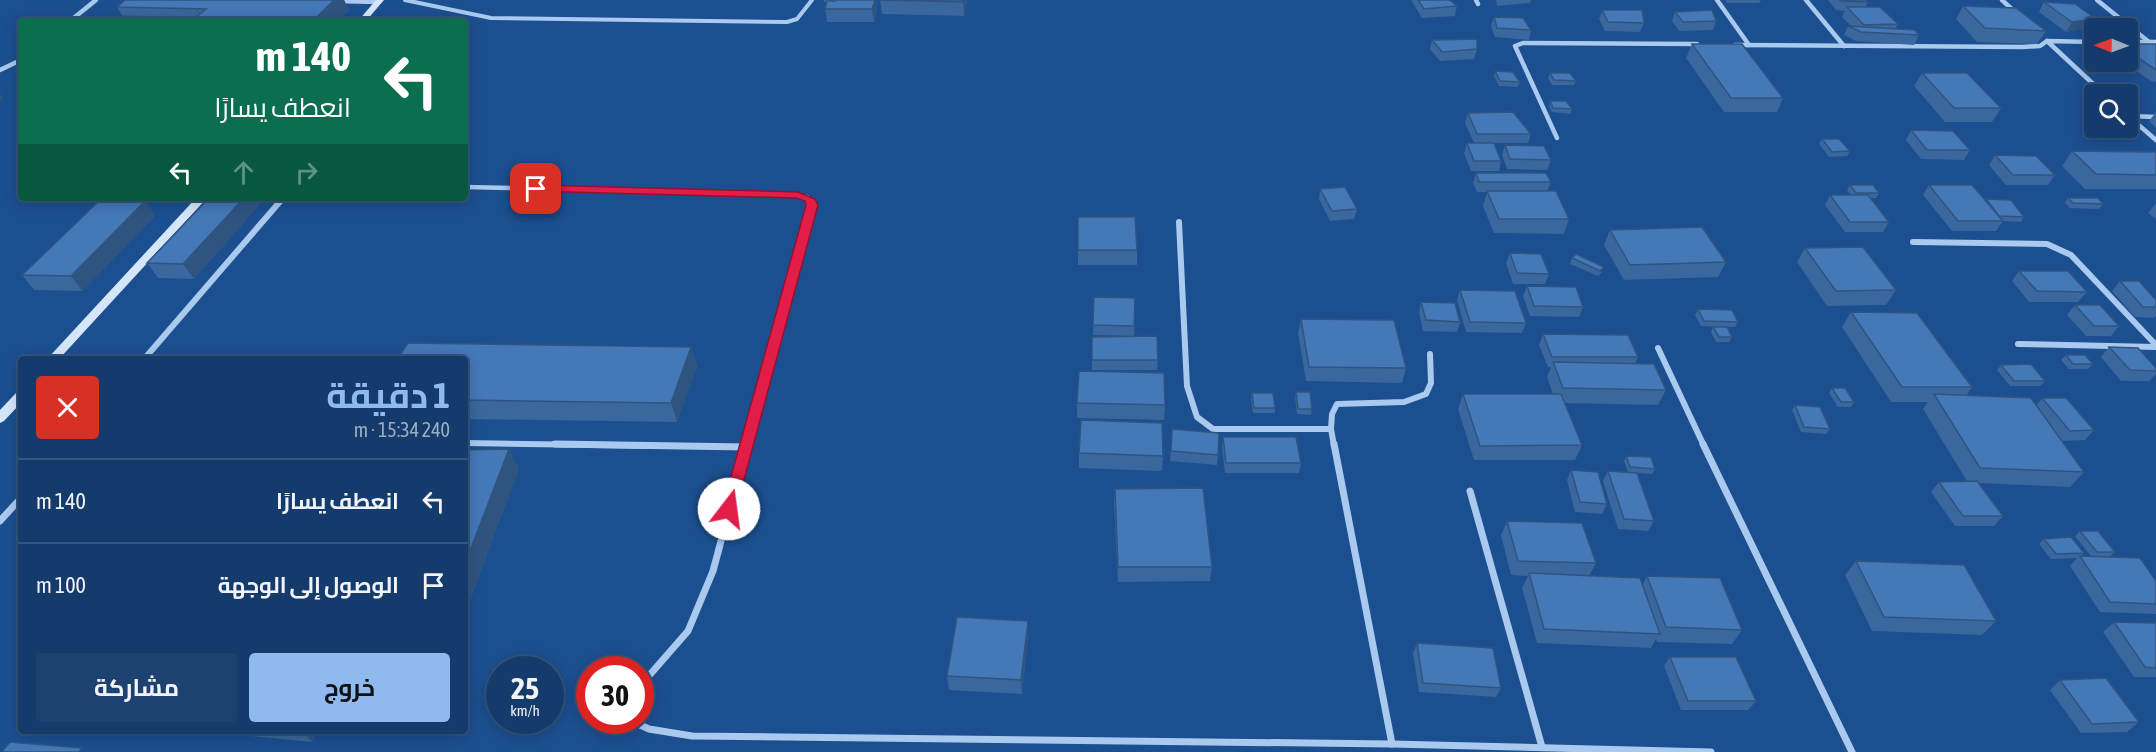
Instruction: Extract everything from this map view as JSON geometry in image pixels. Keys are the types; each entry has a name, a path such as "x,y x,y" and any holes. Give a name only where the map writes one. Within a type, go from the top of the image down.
{"main road":[{"path":"365,18 379,1"},
{"path":"56,356 199,201"},
{"path":"0,418 18,398"}],"street":[{"path":"74,18 96,0"},
{"path":"1717,0 1749,45"},
{"path":"1806,0 1844,46"},
{"path":"2002,0 2017,14"},
{"path":"2097,0 2150,42"},
{"path":"330,1 379,1"},
{"path":"2040,34 2093,84"},
{"path":"1726,45 2035,47 2047,41 2084,42"},
{"path":"2138,42 2156,42"},
{"path":"1557,138 1515,46 1523,43 1704,45"},
{"path":"0,70 18,61"},
{"path":"2138,116 2156,117"},
{"path":"2138,125 2156,140"},
{"path":"468,187 798,195 809,199 812,205 713,571 688,631 654,670"},
{"path":"147,356 280,201"},
{"path":"1179,222 1187,386 1191,410 1200,423 1213,429 1331,429"},
{"path":"1913,242 2056,246 2071,255 2156,346"},
{"path":"2018,344 2156,346"},
{"path":"1659,348 1765,577 1852,752"},
{"path":"1392,744 1331,429 1332,414 1337,405 1349,401 1408,402 1423,398 1430,389 1430,354"},
{"path":"468,443 746,447"},
{"path":"1470,491 1542,747"},
{"path":"0,521 18,501"},
{"path":"654,730 692,736 1392,744 1469,749 1542,747 1711,752"}],"lane":[{"path":"405,0 491,18 788,22 797,19 812,0"}],"building":[{"path":"125,0 334,0 316,18 195,18 206,9 117,7"},
{"path":"875,0 872,9 825,9 827,1"},
{"path":"880,0 963,0 963,2"},
{"path":"1418,0 1450,0 1457,6 1424,9"},
{"path":"1866,0 1868,2 1840,1"},
{"path":"2044,2 2075,4 2095,18 2084,18 2084,20 2072,22"},
{"path":"1963,6 2016,8 2046,31 1985,28"},
{"path":"1847,7 1880,7 1898,24 1864,25"},
{"path":"1602,10 1642,10 1644,23 1608,22"},
{"path":"1712,10 1716,21 1683,22 1675,12"},
{"path":"117,16 145,17 144,18 115,18"},
{"path":"1494,17 1523,18 1531,30 1497,28"},
{"path":"1848,26 1915,30 1919,35 1861,32"},
{"path":"1477,39 1477,49 1442,52 1432,40"},
{"path":"1692,44 1742,44 1783,98 1731,98"},
{"path":"2138,44 2156,44 2156,70 2138,58"},
{"path":"1495,71 1513,72 1520,82 1500,81"},
{"path":"1550,73 1570,73 1576,81 1554,80"},
{"path":"1922,73 1967,73 2001,108 1954,108"},
{"path":"1550,101 1566,101 1572,109 1553,108"},
{"path":"1513,112 1531,134 1477,134 1468,113"},
{"path":"1911,130 1953,131 1970,150 1927,150"},
{"path":"1822,139 1839,139 1850,151 1832,152"},
{"path":"1467,143 1494,143 1501,161 1474,161"},
{"path":"1505,145 1544,146 1551,160 1510,159"},
{"path":"2072,151 2156,152 2156,175 2096,174"},
{"path":"1995,155 2036,156 2055,175 2013,175"},
{"path":"1476,173 1546,173 1551,182 1479,182"},
{"path":"1850,185 1873,185 1879,193 1856,193"},
{"path":"1929,185 1972,185 2003,221 1958,221"},
{"path":"1345,187 1357,209 1332,211 1320,189"},
{"path":"1487,191 1556,191 1569,219 1499,219"},
{"path":"1830,195 1868,195 1889,222 1850,222"},
{"path":"2068,198 2098,198 2103,204 2073,203"},
{"path":"1986,199 2011,200 2024,217 1999,216"},
{"path":"99,201 145,201 71,276 22,275"},
{"path":"206,201 241,201 183,264 147,263"},
{"path":"1078,217 1135,217 1137,250 1078,250"},
{"path":"1702,227 1726,262 1630,265 1610,230"},
{"path":"1863,247 1896,290 1836,291 1805,248"},
{"path":"1510,253 1541,254 1549,274 1517,273"},
{"path":"1576,254 1604,267 1600,271 1572,258"},
{"path":"2019,271 2068,271 2087,292 2037,291"},
{"path":"2120,281 2139,281 2156,300 2156,307 2143,307"},
{"path":"1527,286 1576,287 1583,307 1534,306"},
{"path":"1460,290 1515,291 1526,323 1470,322"},
{"path":"1094,297 1135,298 1134,326 1093,325"},
{"path":"1421,302 1455,303 1460,322 1426,320"},
{"path":"2075,305 2100,305 2119,326 2094,326"},
{"path":"1698,309 1732,310 1738,322 1704,321"},
{"path":"1851,312 1917,313 1972,387 1902,387"},
{"path":"1301,319 1394,320 1406,368 1309,367"},
{"path":"1713,327 1727,327 1732,337 1719,337"},
{"path":"1543,334 1628,335 1638,357 1552,357"},
{"path":"1157,336 1158,360 1092,360 1092,337"},
{"path":"408,343 691,347 671,403 468,400 468,356 399,356"},
{"path":"2109,347 2138,348 2156,368 2156,371 2130,370"},
{"path":"2066,355 2085,355 2093,364 2073,364"},
{"path":"1553,362 1654,364 1666,390 1563,388"},
{"path":"2031,364 2045,381 2014,381 2001,365"},
{"path":"1079,371 1164,373 1165,405 1077,403"},
{"path":"1832,388 1845,388 1854,402 1841,402"},
{"path":"1296,392 1310,392 1312,409 1298,409"},
{"path":"1252,393 1273,393 1275,408 1254,408"},
{"path":"1463,394 1561,394 1582,445 1480,446"},
{"path":"1934,394 2031,398 2084,472 1980,468"},
{"path":"2042,398 2066,398 2094,430 2070,431"},
{"path":"1795,405 1820,407 1830,429 1804,427"},
{"path":"1081,420 1162,423 1163,456 1079,453"},
{"path":"1172,429 1219,433 1218,455 1171,451"},
{"path":"1223,437 1296,437 1301,463 1226,463"},
{"path":"509,449 468,556 468,450"},
{"path":"1626,456 1651,457 1655,469 1630,467"},
{"path":"1571,470 1598,472 1607,504 1580,502"},
{"path":"1608,471 1637,473 1654,521 1624,519"},
{"path":"1977,481 2003,516 1963,516 1939,482"},
{"path":"1203,488 1212,567 1118,567 1115,489"},
{"path":"1507,521 1582,523 1596,563 1518,561"},
{"path":"2080,531 2098,531 2115,552 2097,552"},
{"path":"2071,537 2084,553 2056,554 2044,539"},
{"path":"2080,556 2140,558 2156,581 2156,604 2110,602"},
{"path":"1856,561 1964,565 1996,621 1884,617"},
{"path":"1529,573 1640,578 1660,634 1544,629"},
{"path":"1647,576 1720,578 1742,630 1666,627"},
{"path":"957,617 1028,621 1021,680 947,676"},
{"path":"2114,622 2156,623 2156,668 2145,667"},
{"path":"1417,643 1493,648 1501,688 1423,683"},
{"path":"1670,657 1736,657 1756,701 1688,701"},
{"path":"2106,678 2139,722 2092,724 2060,680"},
{"path":"10,742 82,748 79,752 2,752"}],"route":[{"path":"536,189 798,195 809,199 812,205 729,509"}]}
